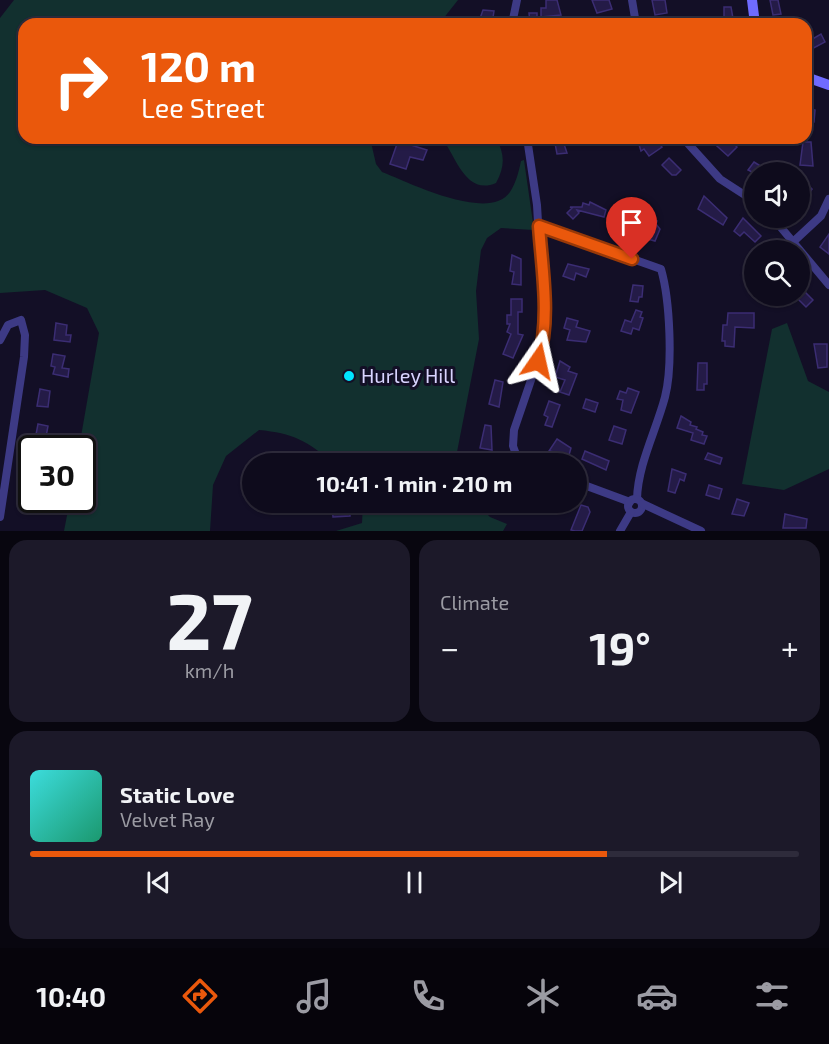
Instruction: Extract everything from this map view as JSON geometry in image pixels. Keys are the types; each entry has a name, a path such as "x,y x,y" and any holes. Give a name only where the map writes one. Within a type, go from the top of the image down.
{"street":[{"path":"513,18 517,0"},
{"path":"632,0 635,18"},
{"path":"752,0 754,18"},
{"path":"812,79 829,85"},
{"path":"515,453 514,430 543,345 539,226 528,144"},
{"path":"688,144 720,179 744,195"},
{"path":"795,240 821,216 829,199"},
{"path":"539,226 661,269 665,284 669,364 666,394 638,478 636,502 639,513 631,512"},
{"path":"781,228 791,240"},
{"path":"810,262 829,285"},
{"path":"0,340 8,325 21,320 25,335 24,357 0,517"},
{"path":"587,486 636,502 700,531"},
{"path":"620,531 636,502"}],"green space":[{"path":"14,0 458,0 444,18 18,18 18,144 371,144 376,164 382,172 428,191 467,202 485,203 500,200 510,192 516,181 521,161 524,160 534,230 501,228 487,238 481,250 476,291 479,339 457,453 321,453 291,436 259,430 226,456 213,485 210,531 64,531 67,513 96,513 96,435 81,435 99,333 87,308 45,290 0,293 0,18"},
{"path":"445,144 498,144 503,160 496,183 486,186 469,179"},
{"path":"787,323 808,381 829,392 829,469 784,490 742,484 772,329"},
{"path":"362,513 486,513 507,524 503,531 336,531 362,523"}],"building":[{"path":"546,0 557,0 561,15 541,17 541,8 546,8"},
{"path":"592,0 609,0 612,9 597,13"},
{"path":"652,0 665,0 667,13 655,15"},
{"path":"770,0 778,0 781,14 773,15"},
{"path":"724,7 731,7 733,18 724,18"},
{"path":"483,10 494,11 493,18 480,18"},
{"path":"529,13 537,13 537,18 530,18"},
{"path":"821,34 825,42 812,49 812,39"},
{"path":"812,109 815,110 814,122 812,122"},
{"path":"397,144 408,144 427,150 423,160 410,157 406,169 390,164"},
{"path":"555,144 564,144 567,153 557,154"},
{"path":"639,144 660,144 662,147 649,156 644,149 641,151"},
{"path":"715,144 734,144 737,147 728,156"},
{"path":"803,144 811,144 813,166 810,166 810,162 800,162"},
{"path":"669,158 681,170 676,175 672,175 662,165"},
{"path":"704,196 727,218 723,225 698,209"},
{"path":"590,202 606,210 604,217 577,210 579,213 573,219 567,213 572,208 570,207 582,207 583,203 589,205"},
{"path":"646,216 657,221 656,224 660,229 655,241 636,236"},
{"path":"743,218 744,228 753,228 761,236 757,240 753,240 744,232 740,236 734,231"},
{"path":"829,234 829,254 820,247"},
{"path":"512,255 521,259 521,285 512,284 514,272 510,271"},
{"path":"568,264 589,269 586,277 576,273 574,280 563,276"},
{"path":"633,285 643,286 642,297 639,297 638,302 630,301"},
{"path":"511,299 522,299 522,312 518,312 518,334 523,335 513,358 503,354 511,334 507,332 510,324 507,324 507,315 511,315"},
{"path":"636,310 642,312 640,317 643,318 639,330 633,328 631,334 621,331 625,320 631,322"},
{"path":"728,313 754,313 754,328 735,327 734,347 725,346 725,341 722,341 723,325 727,325"},
{"path":"567,318 578,321 576,327 590,331 586,342 567,340 570,330 564,328"},
{"path":"56,323 67,325 66,335 71,335 70,342 54,340"},
{"path":"814,344 827,344 827,367 818,368"},
{"path":"53,354 65,356 62,368 69,369 68,377 53,374 55,367 51,366"},
{"path":"560,361 570,367 568,371 577,374 569,395 560,392 565,380 555,377"},
{"path":"698,363 707,363 707,384 704,384 704,390 697,390"},
{"path":"495,380 503,382 499,407 489,404"},
{"path":"628,388 639,392 631,413 621,410 623,400 617,399 620,391 626,393"},
{"path":"40,389 50,391 48,407 37,406"},
{"path":"586,399 598,403 595,412 583,408"},
{"path":"549,401 560,405 552,427 545,425 548,417 544,415"},
{"path":"681,416 691,422 690,425 703,432 702,435 707,436 704,444 691,440 693,433 677,428"},
{"path":"38,424 48,426 46,435 36,435"},
{"path":"485,425 491,426 492,450 480,448"},
{"path":"614,426 626,430 622,444 609,440"},
{"path":"557,439 571,448 570,453 549,451"},
{"path":"585,451 609,461 606,470 587,461 587,453 584,453"},
{"path":"708,453 722,458 720,464 705,459"},
{"path":"672,469 686,474 684,481 680,479 675,493 668,491"},
{"path":"709,485 722,489 719,499 706,495"},
{"path":"737,499 749,503 744,516 732,514"},
{"path":"588,507 590,512 582,531 571,530 578,513 587,513"},
{"path":"333,513 350,513 350,516 333,517"},
{"path":"785,514 807,519 806,528 783,528"}],"place":[{"name":"Hurley Hill","path":"349,376"}],"route":[{"path":"538,361 543,345 544,325 539,226 632,259"}]}
